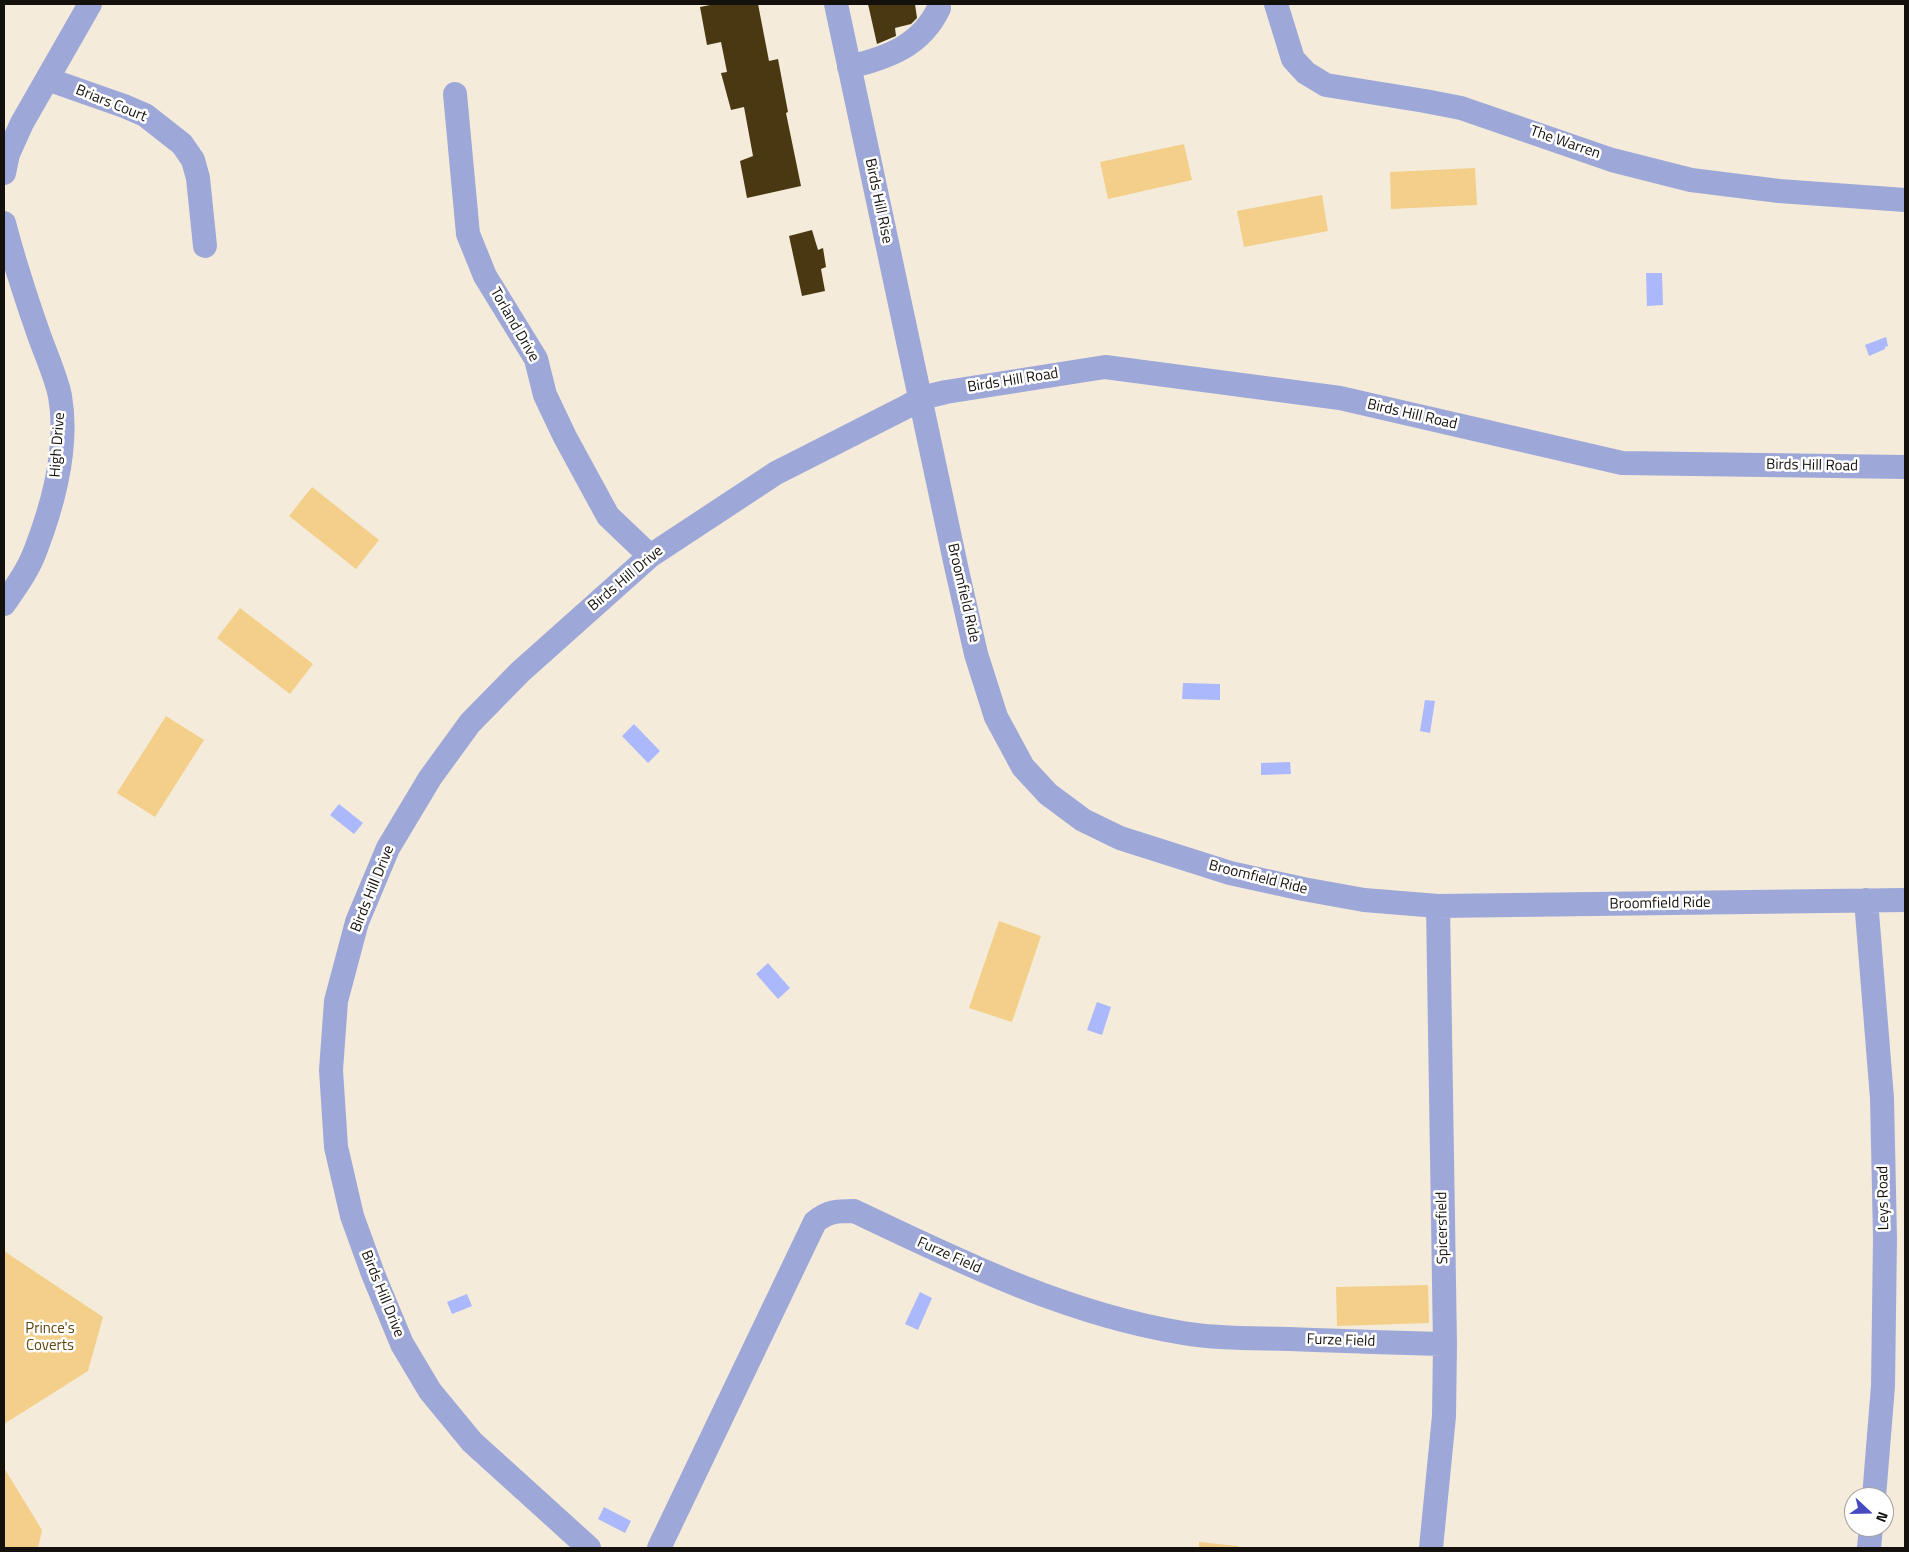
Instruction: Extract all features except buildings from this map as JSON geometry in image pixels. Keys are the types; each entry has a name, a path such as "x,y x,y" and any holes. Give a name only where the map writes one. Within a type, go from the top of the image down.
{"street":[{"path":"4,173 8,154 22,123 90,4"},
{"name":"Birds Hill Rise","path":"836,4 921,398"},
{"name":"The Warren","path":"1276,4 1293,59 1306,73 1326,85 1461,108 1612,160 1690,180 1779,192 1905,200"},
{"path":"849,67 874,61 903,49 933,21 939,8"},
{"name":"Briars Court","path":"47,79 145,115 182,144 193,160 198,178 205,246"},
{"name":"Torland Drive","path":"455,94 468,234 485,276 536,358 545,395 565,438 608,516 650,556"},
{"name":"High Drive","path":"4,223 19,277 60,395 62,413 60,462 55,490 36,550 24,574 6,597"},
{"name":"Birds Hill Road","path":"921,398 946,392 1105,367 1340,398 1622,463 1905,467"},
{"name":"Birds Hill Drive","path":"589,1548 472,1442 430,1391 402,1344 352,1216 336,1147 331,1070 336,1001 357,922 388,848 430,778 470,723 520,672 650,556 776,473 921,398"},
{"name":"Broomfield Ride","path":"921,398 976,654 996,717 1024,767 1048,794 1083,820 1120,838 1230,873 1364,900 1438,906 1670,905 1905,900"},
{"name":"Leys Road","path":"1866,900 1882,1098 1885,1238 1883,1386 1875,1487"},
{"name":"Spicersfield","path":"1431,1548 1444,1416 1445,1344 1438,906"},
{"name":"Furze Field","path":"659,1548 815,1222 824,1214 837,1211 854,1211 962,1262 1043,1295 1135,1323 1184,1333 1224,1337 1445,1344"}],"green space":[{"path":"1184,144 1192,180 1108,199 1100,162"},
{"path":"1475,168 1477,205 1391,209 1390,172"},
{"path":"1322,195 1328,231 1244,247 1237,211"},
{"path":"312,487 379,540 356,569 289,516"},
{"path":"240,608 313,664 290,694 217,638"},
{"path":"166,716 204,740 155,817 117,793"},
{"path":"999,921 1041,936 1012,1022 969,1008"},
{"name":"Prince's Coverts","path":"4,1251 103,1317 88,1371 4,1424"},
{"path":"1428,1285 1429,1323 1337,1326 1336,1287"},
{"path":"4,1468 42,1530 38,1548 4,1548"},
{"path":"1199,1542 1238,1546 1238,1548 1199,1548"}],"water":[{"path":"1646,273 1662,273 1663,305 1647,306"},
{"path":"1886,337 1888,346 1869,356 1865,345"},
{"path":"1183,683 1220,684 1220,700 1182,699"},
{"path":"1425,700 1435,701 1430,733 1420,731"},
{"path":"634,724 660,751 648,763 622,736"},
{"path":"1290,762 1291,774 1261,775 1261,763"},
{"path":"339,804 363,823 354,834 330,815"},
{"path":"768,963 790,988 778,999 756,974"},
{"path":"1097,1002 1111,1007 1102,1035 1087,1030"},
{"path":"920,1292 932,1298 918,1330 905,1324"},
{"path":"467,1294 472,1306 452,1314 447,1302"},
{"path":"604,1507 631,1521 625,1533 598,1519"}]}
